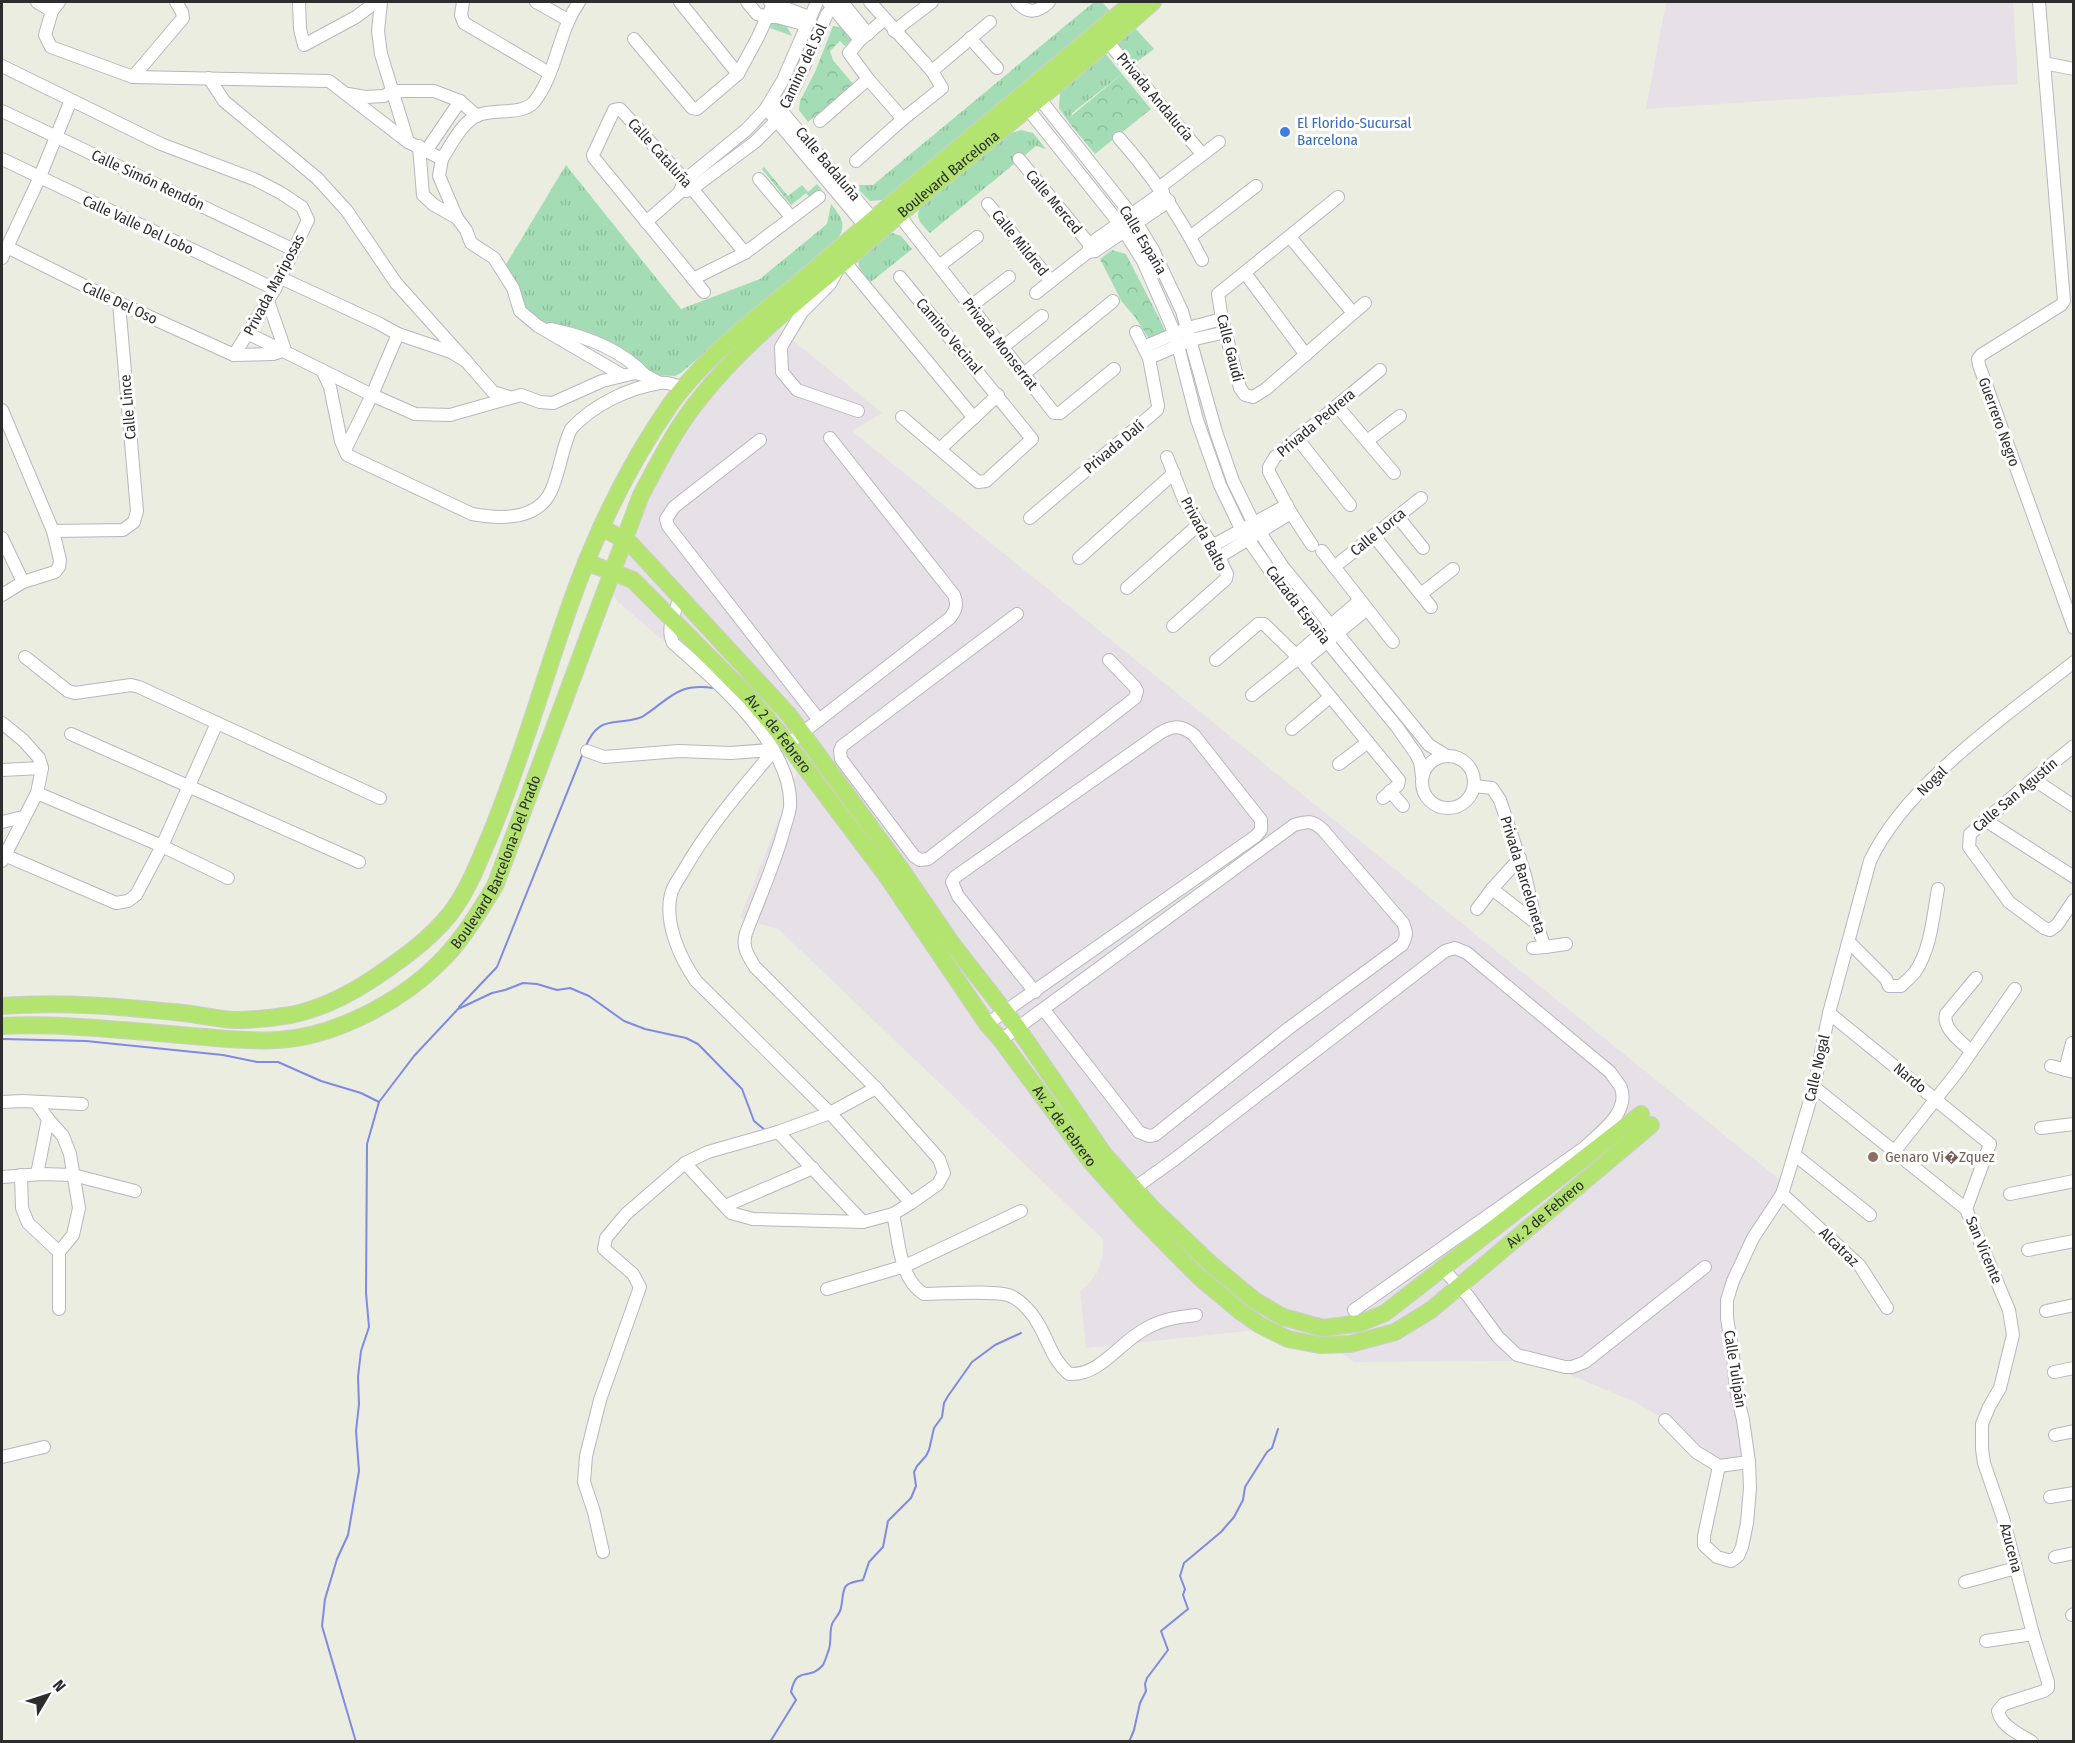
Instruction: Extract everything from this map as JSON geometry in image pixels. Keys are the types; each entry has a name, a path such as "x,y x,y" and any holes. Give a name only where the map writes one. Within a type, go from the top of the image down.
{"main road":[{"name":"Boulevard Barcelona","path":"873,228 899,215 1129,7 1153,2"},
{"name":"Boulevard Barcelona","path":"741,341 1029,98 1107,41 1129,7"},
{"name":"Boulevard Barcelona-Del Prado","path":"2,1006 33,1003 84,1005 184,1013 231,1020 297,1014 327,1003 365,984 402,960 431,936 470,883 523,749 544,679 586,562 623,479 683,388 695,374 741,341"},
{"name":"Boulevard Barcelona-Del Prado","path":"2,1026 32,1024 72,1026 233,1039 279,1040 322,1032 347,1023 384,1004 415,984 439,963 460,940 495,886 641,495 671,439 741,341"},
{"name":"Av. 2 de Febrero","path":"586,562 633,580 749,697 892,870 953,945 1017,1027 1130,1192 1140,1217 1198,1276 1260,1325 1288,1339 1320,1345 1350,1344 1395,1332 1431,1310 1460,1286 1646,1120 1385,1313 1360,1323 1323,1328 1283,1317 1254,1300 1152,1208 1130,1192 1091,1162 987,1024 892,870 789,715 624,539 601,527"}],"street":[{"path":"36,2 56,6 45,34 51,47 133,76 330,81 344,94 418,146 442,159"},
{"path":"299,2 300,29 304,45 356,17 376,2"},
{"path":"381,2 378,31 381,54 392,91 418,146 423,195 434,205 457,218"},
{"path":"464,2 461,15 464,23 549,73"},
{"path":"536,2 568,20"},
{"path":"579,2 568,20 549,73 533,104 521,109 477,116 465,127 442,159 439,176 457,218 466,230 471,243 494,258 513,288 520,311 538,326 622,375"},
{"path":"680,2 738,74"},
{"path":"747,2 757,14 766,18 808,21"},
{"path":"634,39 692,108 697,109 738,74 772,2 808,21"},
{"name":"Camino del Sol","path":"646,222 685,188 709,160 729,144 768,105 793,60 817,2"},
{"path":"856,161 942,88 932,71 870,2"},
{"path":"894,31 932,2"},
{"path":"1017,2 1024,9 1033,11 1041,9 1049,2"},
{"name":"Guerrero Negro","path":"2039,2 2064,301 1981,355 1978,365 2073,628"},
{"path":"835,3 864,37"},
{"name":"Camino del Sol","path":"685,188 717,171 755,142 779,115 835,3"},
{"path":"133,76 183,18 179,7"},
{"path":"885,19 849,53 903,119"},
{"path":"932,71 990,22"},
{"path":"970,38 997,68"},
{"name":"Privada Andalucía","path":"1107,41 1202,154"},
{"path":"2044,63 2073,69"},
{"path":"2,66 71,100 39,179 4,252"},
{"path":"209,78 224,101 324,186 347,211 396,283 494,392 510,398"},
{"path":"820,121 868,79"},
{"path":"344,94 365,97 384,96 392,91 434,91 460,100 477,116"},
{"name":"Calle España","path":"1029,98 1134,218 1162,268 1210,416"},
{"name":"Calle España","path":"1029,98 1122,227 1143,261 1183,337 1197,420"},
{"name":"Privada Mariposas","path":"71,100 160,144 256,180 282,193 302,207 306,213 308,220 275,289 234,355"},
{"path":"418,146 460,100"},
{"name":"Calle Badaluña","path":"768,105 779,115 873,228"},
{"name":"Calle Cataluña","path":"704,292 594,158 593,155 614,110 620,109 685,188 745,253"},
{"name":"Calle Simón Rendón","path":"2,111 294,250"},
{"path":"1119,138 1164,194 1202,260"},
{"name":"Calle Merced","path":"1036,293 1164,194 1202,154 1219,142"},
{"path":"729,144 738,154"},
{"name":"Calle Valle Del Lobo","path":"2,159 39,179 275,289 378,323 398,334 450,352 466,361"},
{"name":"Calle Merced","path":"1019,159 1091,249"},
{"path":"709,160 717,171"},
{"path":"759,179 791,217"},
{"path":"1190,237 1256,186"},
{"path":"693,279 745,253 819,197"},
{"name":"Calle Gaudi","path":"1338,197 1219,292 1222,319 1240,388 1245,395 1253,397 1266,389 1365,303"},
{"name":"Calle Mildred","path":"988,204 1051,281"},
{"name":"Privada Monserrat","path":"899,215 1025,373 1054,413 1060,413 1114,369"},
{"path":"939,266 977,237"},
{"path":"1290,237 1353,313"},
{"name":"Calle Del Oso","path":"4,252 234,355"},
{"path":"840,259 834,279 802,312 781,347 782,372 797,390 858,411"},
{"path":"840,259 974,418"},
{"path":"1245,273 1306,355"},
{"name":"Camino Vecinal","path":"900,277 998,395"},
{"path":"971,306 1009,277"},
{"path":"275,289 285,350"},
{"path":"1025,373 1113,301"},
{"name":"Calle Lince","path":"53,531 123,530 134,522 137,511 119,303"},
{"path":"1004,347 1042,316"},
{"path":"1147,352 1222,319"},
{"path":"538,326 578,334 610,348 647,376"},
{"name":"Privada Dalí","path":"1030,518 1157,410 1147,352 1136,332"},
{"path":"1183,337 1226,332"},
{"path":"249,334 415,414 450,415 521,395 540,402 553,403 602,381 635,373 660,383"},
{"path":"345,450 346,443 372,395 398,334"},
{"path":"234,355 273,354 285,350"},
{"path":"322,370 330,387 347,455 472,514 490,518 517,516 541,505 554,483 567,438 578,421 616,397 660,383 669,383 683,388"},
{"name":"Privada Pedrera","path":"1380,370 1275,456 1269,472 1289,509 1317,548 1394,642"},
{"path":"902,417 941,448 972,479 983,483 1029,443 1031,437 998,395 941,448"},
{"path":"1337,406 1394,473"},
{"path":"2,410 53,531 60,560 55,572 23,582 2,595"},
{"path":"1197,420 1210,416"},
{"name":"Calzada España","path":"1210,416 1233,481 1253,522 1254,537 1273,575 1324,639 1402,722 1429,745 1447,756"},
{"path":"1367,441 1400,416"},
{"name":"Calzada España","path":"1197,420 1220,485 1241,529 1254,537 1283,567 1334,630 1402,722 1420,762 1422,776"},
{"path":"788,744 950,618 956,610 957,603 954,595 830,438"},
{"path":"1297,438 1350,505"},
{"path":"760,440 674,507 666,519 668,526 819,720"},
{"name":"Privada Balto","path":"1167,457 1198,525 1226,570 1226,579 1173,626"},
{"path":"1079,558 1173,473"},
{"name":"Calle Lorca","path":"1334,567 1420,498"},
{"path":"1212,546 1253,522 1289,509"},
{"path":"1219,557 1254,537 1289,509"},
{"path":"1398,517 1423,548"},
{"path":"1127,588 1198,525"},
{"path":"1374,536 1431,607"},
{"path":"2,538 23,582"},
{"path":"1421,594 1453,569"},
{"path":"680,598 672,618 669,634 673,643 718,683 753,722 776,752 787,784 790,807 775,862 746,933 744,942 746,952 755,966 876,1088 939,1159 944,1173 938,1184 893,1214 863,1222 753,1219 731,1213 685,1163"},
{"path":"1252,695 1324,639 1364,604"},
{"path":"1017,614 842,746 840,751 841,759 914,856 920,860 928,859 1135,698 1137,691 1135,687 1109,660"},
{"path":"1216,660 1260,623 1264,624 1330,697 1400,781 1387,795 1403,806"},
{"path":"25,657 68,691 75,693 139,687 380,798"},
{"name":"Nogal","path":"1849,942 1870,861 1876,847 1903,810 1934,777 2073,662"},
{"path":"1292,729 1330,697"},
{"path":"2,723 23,740 39,758 42,768 38,793 3,857 116,903 128,901 136,895 162,846 217,723"},
{"path":"987,1024 1035,992 1256,836 1261,830 1261,820 1194,735 1182,727 1173,727 1160,733 955,877 952,882 958,896 1035,992"},
{"path":"71,734 359,862"},
{"path":"1339,764 1368,742"},
{"name":"Calle San Agustín","path":"2073,746 1970,834 1969,847 2009,902 2044,928 2050,930 2057,925 2073,900"},
{"path":"586,751 604,757 679,751 746,753 766,749 771,752 729,802 692,856 671,893 669,917 687,968 696,981 830,1113 911,1203"},
{"path":"1447,756 1461,759 1473,774 1474,786 1469,798 1453,808 1443,808 1434,804 1422,789 1422,776 1426,766 1433,760 1447,756"},
{"path":"2,762 15,764 20,769"},
{"path":"2,770 42,768"},
{"path":"2033,779 2073,806"},
{"name":"Privada Barceloneta","path":"1474,786 1488,787 1497,793 1520,858 1536,923 1539,947 1566,944"},
{"path":"38,793 162,846 228,878"},
{"path":"2,822 23,817"},
{"path":"1985,820 2073,877"},
{"path":"1001,1040 1294,825 1308,821 1316,823 1323,830 1403,923 1406,931 1402,945 1289,1028 1155,1135 1149,1136 1139,1132 1044,1010"},
{"path":"892,870 914,856"},
{"path":"1477,909 1520,858"},
{"path":"1492,889 1536,923"},
{"path":"1849,942 1886,979 1889,986 1901,986 1915,972 1930,933 1938,889"},
{"name":"Calle Nogal","path":"1782,1194 1814,1087 1829,1013 1849,942"},
{"path":"1130,1192 1445,951 1455,948 1467,952 1610,1072 1621,1089 1622,1105 1617,1116 1584,1148 1354,1310"},
{"path":"1971,1051 1947,1027 1944,1020 1946,1014 1976,978"},
{"path":"1814,1087 1894,1152 1936,1100 2015,990"},
{"name":"Nardo","path":"1829,1013 1990,1144 1966,1209"},
{"path":"2051,1066 2069,1070 2072,1043"},
{"path":"603,1552 584,1482 586,1456 600,1400 640,1287 633,1274 604,1249 606,1238 626,1214 685,1163 708,1152 778,1132 830,1113 876,1088"},
{"path":"2,1102 82,1104"},
{"path":"36,1102 63,1136 70,1154 79,1208 73,1236 59,1252 59,1310"},
{"path":"38,1174 48,1119"},
{"path":"2042,1128 2073,1124"},
{"path":"778,1132 863,1222"},
{"name":"San Vicente","path":"1894,1152 1966,1209 2009,1310"},
{"path":"1795,1155 1870,1215"},
{"path":"724,1206 813,1168"},
{"path":"2,1177 38,1174 73,1175 135,1191"},
{"path":"21,1175 22,1208 28,1223 59,1252"},
{"path":"2010,1194 2073,1181"},
{"name":"Alcatraz","path":"1782,1194 1860,1266 1887,1308"},
{"name":"Calle Tulipán","path":"1719,1466 1704,1545 1723,1560 1731,1561 1738,1556 1742,1547 1748,1514 1749,1462 1736,1390 1727,1300 1733,1281 1753,1238 1782,1194"},
{"path":"827,1289 905,1266 1021,1211"},
{"path":"893,1214 911,1283 924,1294 996,1293 1009,1295 1019,1301 1040,1326 1052,1355 1069,1374 1079,1375 1092,1369 1145,1328 1167,1319 1196,1315"},
{"path":"2028,1250 2073,1241"},
{"path":"1443,1269 1460,1286 1510,1350 1527,1359 1572,1367 1586,1362 1705,1267"},
{"path":"2046,1311 2073,1305"},
{"name":"Azucena","path":"2009,1310 2013,1335 2000,1388 1982,1424 1982,1449 2048,1682 2048,1688 2044,1691 2004,1704 1998,1711 2002,1722 2032,1742"},
{"path":"2054,1372 2073,1368"},
{"path":"1665,1420 1696,1452 1719,1466 1749,1462"},
{"path":"2055,1435 2073,1431"},
{"path":"2,1457 44,1447"},
{"path":"2050,1497 2073,1492"},
{"path":"2055,1557 2073,1553"},
{"path":"1965,1582 2016,1568"},
{"path":"1986,1641 2033,1634"}],"shaded area":[{"path":"1666,2 2013,2 2018,84 1646,109"},
{"path":"772,323 882,413 852,431 1785,1184 1727,1300 1749,1462 1719,1466 1665,1420 1635,1402 1561,1371 1521,1361 1354,1362 1323,1340 1276,1328 1086,1348 1080,1290 1088,1285 1098,1271 1103,1254 1103,1239 778,929 740,918 802,760 618,602 607,586 671,439"}],"green space":[{"path":"1094,2 1102,2 1110,11 883,200 870,201 858,189 858,185 873,185"},
{"path":"772,21 787,27 792,36 770,28"},
{"path":"833,26 842,27 852,39 845,46 840,41 830,51 833,60 854,85 808,122 799,110 800,101 815,72"},
{"path":"1135,28 1154,49 1134,64 1116,44"},
{"path":"1105,53 1122,74 1072,113 1070,124 1059,108 1060,92"},
{"path":"1122,74 1151,109 1095,154 1070,124 1070,117"},
{"path":"1021,130 1033,133 1046,149 1036,146 930,233 918,218 921,207 1011,133"},
{"path":"566,165 681,309 760,279 827,224 831,204 841,219 841,232 839,237 681,373 675,376 654,375 610,348 538,326 520,311 502,271"},
{"path":"764,167 788,196 802,185 808,192 817,184 822,190 811,199 806,193 791,205 762,169"},
{"path":"893,233 901,236 912,249 871,282 859,268 860,258"},
{"path":"1112,250 1126,254 1162,324 1165,331 1162,334 1149,339 1122,302 1100,259"}],"waterway":[{"path":"585,748 590,737 602,725 642,717 682,690 700,687 713,688"},
{"path":"459,1007 497,967 583,753"},
{"path":"356,1742 322,1626 325,1599 337,1559 348,1535 359,1471 356,1431 359,1404 358,1377 361,1351 369,1327 366,1293 367,1144 379,1102 414,1056 458,1009 492,993 523,983 537,984 557,990 570,988 589,996 624,1021 645,1029 686,1038 698,1044 742,1089 754,1121 765,1130"},
{"path":"2,1039 86,1041 223,1055 257,1062 278,1062 321,1081 361,1093 379,1102"},
{"path":"770,1742 796,1700 791,1692 797,1678 818,1670 823,1665 829,1649 832,1624 840,1610 844,1588 850,1583 863,1580 869,1562 883,1547 888,1521 911,1498 916,1486 914,1472 929,1450 934,1428 942,1417 944,1403 948,1396 972,1362 995,1345 1021,1333"},
{"path":"1129,1742 1140,1703 1146,1691 1147,1678 1168,1650 1161,1631 1188,1609 1180,1576 1184,1563 1221,1532 1234,1517 1243,1500 1245,1487 1267,1452 1272,1448 1278,1429"}],"place":[{"name":"El Florido-Sucursal Barcelona","path":"1285,132"},
{"name":"Genaro Vi�Zquez","path":"1873,1157"}]}
